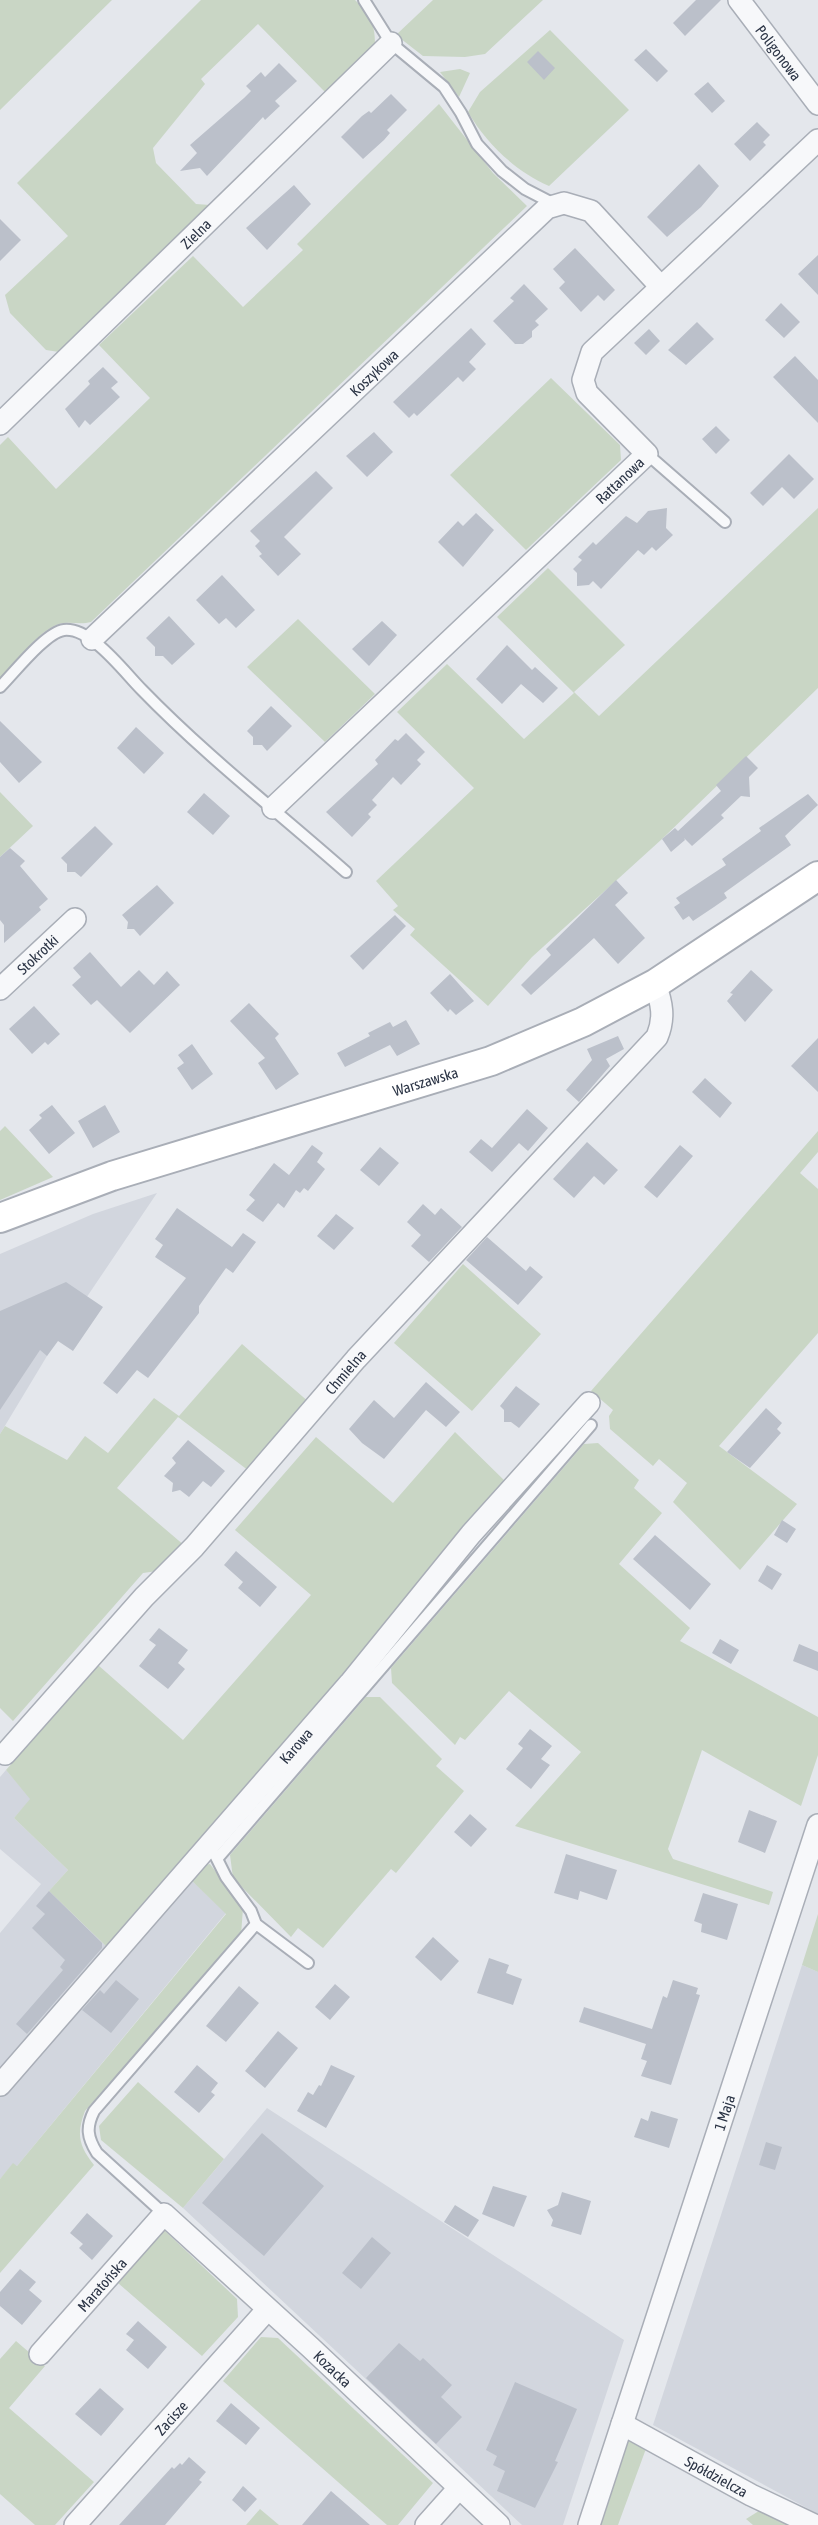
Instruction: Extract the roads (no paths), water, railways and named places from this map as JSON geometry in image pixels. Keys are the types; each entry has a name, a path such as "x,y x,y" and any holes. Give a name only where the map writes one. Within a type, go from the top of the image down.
{"main road":[{"name":"Warszawska","path":"0,1218 112,1176 491,1061 583,1022 655,984 818,876"}],"street":[{"name":"Poligonowa","path":"739,0 818,104"},
{"name":"Zielna","path":"0,424 391,43"},
{"name":"Rattanowa","path":"273,808 647,454 587,393 583,380 592,352 818,140"},
{"path":"557,205 564,203 591,211 661,287"},
{"name":"Koszykowa","path":"92,639 530,222 547,208 557,205"},
{"name":"Stokrotki","path":"0,989 75,919"},
{"name":"Chmielna","path":"5,1754 144,1597 194,1547 356,1359 657,1037 662,1024 661,1002 655,984"},
{"name":"Karowa","path":"0,2085 213,1852 471,1534 589,1403"},
{"name":"1 Maja","path":"589,2525 818,1825"},
{"name":"Kozacka","path":"164,2214 499,2525"},
{"name":"Maratońska","path":"40,2354 164,2214"},
{"name":"Zacisze","path":"75,2525 267,2310"},
{"name":"Spółdzielcza","path":"622,2424 751,2495 814,2525"},
{"path":"426,2525 459,2488"}],"lane":[{"path":"364,0 391,43 444,87 477,144 502,171 525,189 557,205"},
{"path":"647,454 725,522"},
{"path":"0,687 46,639 63,630 77,632 92,639 155,703 346,872"},
{"path":"308,1963 256,1924 251,1911 226,1877 213,1852 591,1425"},
{"path":"164,2214 97,2153 91,2142 87,2124 94,2111 256,1924"}]}
